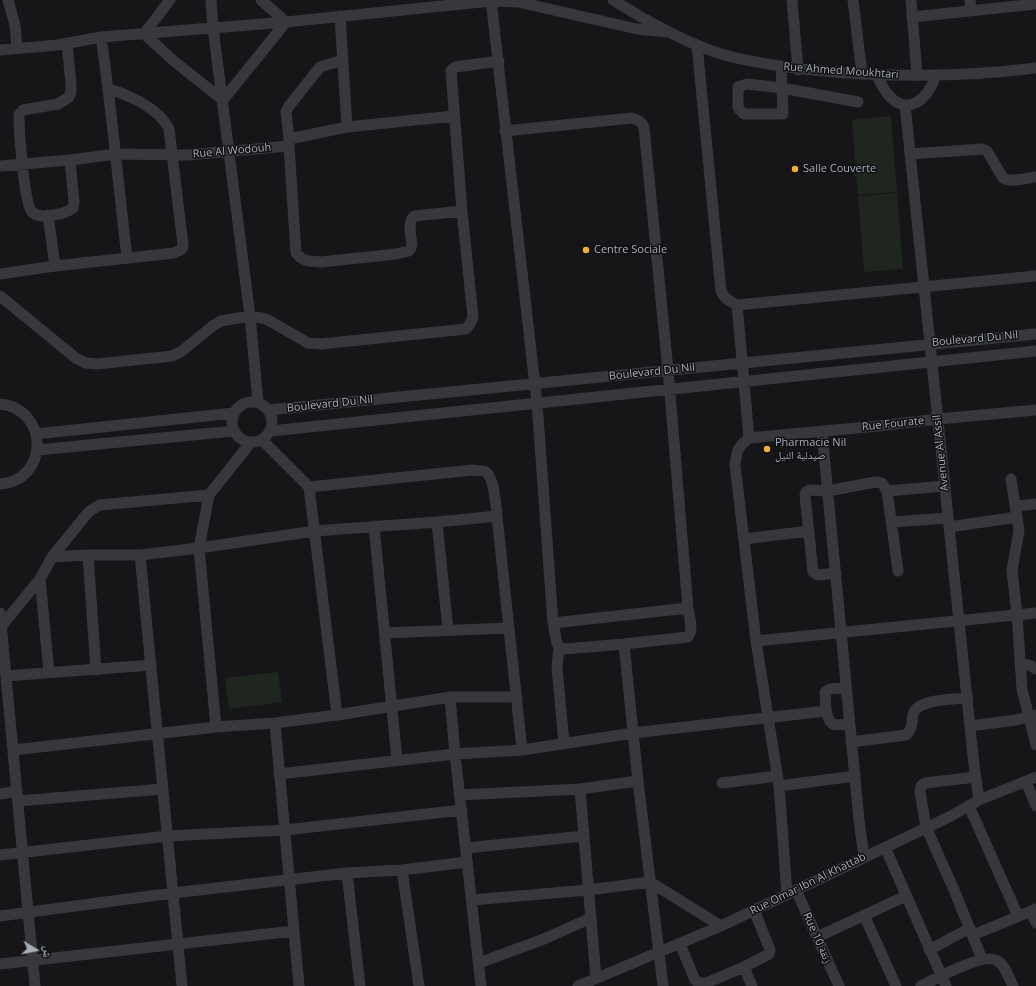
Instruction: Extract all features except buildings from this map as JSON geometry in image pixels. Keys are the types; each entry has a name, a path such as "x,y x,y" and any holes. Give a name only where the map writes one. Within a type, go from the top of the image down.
{"street":[{"path":"8,0 14,25 17,48"},
{"path":"144,34 170,0"},
{"path":"211,0 250,316 258,402"},
{"path":"261,0 286,22"},
{"path":"0,50 67,43 101,37 286,22 491,0 518,2 637,29 667,32"},
{"path":"491,0 537,402 553,623 557,643 564,649 688,637 691,634 691,629 668,370 644,127 639,120 632,118 506,131"},
{"name":"Rue Ahmed Moukhtari","path":"613,0 667,32 697,45 732,57 798,70 862,74 936,75 1012,71 1036,68"},
{"path":"792,0 798,70"},
{"path":"853,0 862,74"},
{"path":"911,0 917,75"},
{"path":"912,17 970,5 1020,2 1036,4"},
{"path":"340,16 347,127"},
{"path":"223,100 286,22"},
{"path":"144,34 175,62 223,100"},
{"path":"101,37 128,258"},
{"path":"67,43 71,92 69,97 58,104 29,108 20,112 19,121 26,190 32,212 40,216 64,213 73,208 74,202 70,160"},
{"path":"697,45 721,291 723,297 727,300 737,305 1036,276"},
{"path":"343,60 320,66 286,112 296,253 301,258 308,261 320,262 396,254 409,251 412,244 410,223 414,216 462,211"},
{"path":"0,296 77,359 86,363 97,364 172,356 182,351 221,321 250,316 268,320 308,343 314,344 466,329 473,317 462,211 451,71 455,67 498,61"},
{"path":"781,67 782,88 783,114 744,114 738,108 738,87 747,84 782,88 858,102"},
{"path":"877,74 880,85 885,93 891,99 905,105 916,104 925,96 936,75"},
{"path":"0,274 55,266 174,253 182,249 183,245 169,129 163,119 141,102 123,93 108,89"},
{"name":"Avenue Al Assil","path":"905,105 979,800"},
{"name":"Rue Al Wodouh","path":"0,166 70,160 116,154 173,156 230,152 289,143 347,127 454,116"},
{"path":"910,154 982,148 987,150 1003,178 1013,180 1036,177"},
{"path":"48,215 55,266"},
{"path":"737,305 749,438 736,451 735,465 756,641 778,781 791,892"},
{"name":"Boulevard Du Nil","path":"268,410 743,362 852,353 930,343 1036,334"},
{"name":"Boulevard Du Nil","path":"271,431 1036,351"},
{"path":"248,402 258,402 264,405 268,410 272,420 271,431 262,440 251,442 242,440 234,431 232,424 234,414 242,404 248,402"},
{"path":"0,404 10,406 21,411 32,424 36,434 37,450 34,461 24,475 7,484 0,484"},
{"name":"Rue Fourate","path":"749,438 1036,410"},
{"path":"36,434 234,414"},
{"path":"37,450 234,431"},
{"path":"822,432 846,688 864,857"},
{"path":"262,440 309,487 337,715"},
{"path":"216,727 199,548 209,495 251,442"},
{"path":"309,487 473,470 487,473 491,479 497,516 522,750"},
{"path":"1011,479 1019,531 1012,570 1017,615 1022,689 1032,716 1036,746"},
{"path":"836,573 818,575 813,572 805,495 806,492 809,490 828,490 878,482 884,486 887,491 898,571"},
{"path":"887,491 945,486"},
{"path":"1,628 40,578 52,558 91,510 100,505 209,495"},
{"path":"892,522 949,523 1017,511 1036,504"},
{"path":"52,558 88,555 140,555 315,531 497,516"},
{"path":"437,522 448,630"},
{"path":"374,526 397,760"},
{"path":"744,539 809,531"},
{"path":"88,555 96,670"},
{"path":"140,555 182,986"},
{"path":"40,578 49,672"},
{"path":"553,623 688,608"},
{"path":"0,613 6,676 5,729 13,750 35,986"},
{"path":"756,641 1036,613"},
{"path":"385,634 509,628"},
{"path":"624,644 638,781 663,986"},
{"path":"560,647 557,667 564,744"},
{"path":"1020,663 1029,665 1036,669"},
{"path":"6,676 151,665"},
{"path":"846,688 830,689 825,692 826,711 831,723 838,725 850,724"},
{"path":"13,750 216,727 275,723 391,707 450,697 517,697"},
{"path":"450,697 481,986"},
{"path":"852,742 906,735 911,730 914,713 920,707 932,702 968,698"},
{"path":"279,774 455,754 522,750 633,733 826,711"},
{"path":"970,726 1032,716"},
{"path":"275,723 299,986"},
{"path":"722,783 855,776"},
{"path":"976,777 925,783 921,786 920,792 926,827 972,931 982,959"},
{"path":"1031,780 1036,806"},
{"name":"Rue Omar Ibn Al Khattab","path":"582,985 721,926 979,800 1031,780"},
{"path":"460,795 580,788 638,781"},
{"path":"580,788 596,978"},
{"path":"0,794 17,796 163,789"},
{"path":"969,806 1018,916"},
{"path":"0,855 23,854 168,836 285,830 462,810"},
{"path":"466,848 584,836"},
{"path":"885,847 946,986"},
{"path":"0,916 173,893 347,873 402,870 467,862"},
{"path":"402,870 419,986"},
{"path":"347,873 360,986"},
{"path":"472,900 588,890 650,882 721,926"},
{"name":"Rue 10 زنقة","path":"791,892 817,937 836,985"},
{"path":"817,937 906,896"},
{"path":"680,944 695,980 699,983 706,983 744,967 769,954 770,950 754,910"},
{"path":"929,950 972,931 1033,910 1036,923"},
{"path":"864,915 896,986"},
{"path":"479,963 544,939 591,918"},
{"path":"0,964 294,931"},
{"path":"921,986 941,975 982,959 993,959 999,962 1008,975 1013,986"},
{"path":"744,967 752,986"}],"shaded area":[{"path":"891,116 897,192 858,195 852,120"},
{"path":"897,193 903,269 864,272 858,196"},
{"path":"278,672 282,702 229,709 225,678"}],"place":[{"name":"Salle Couverte","path":"795,169"},
{"name":"Centre Sociale","path":"586,250"},
{"name":"Pharmacie Nil صيدلية النيل","path":"767,449"}]}
